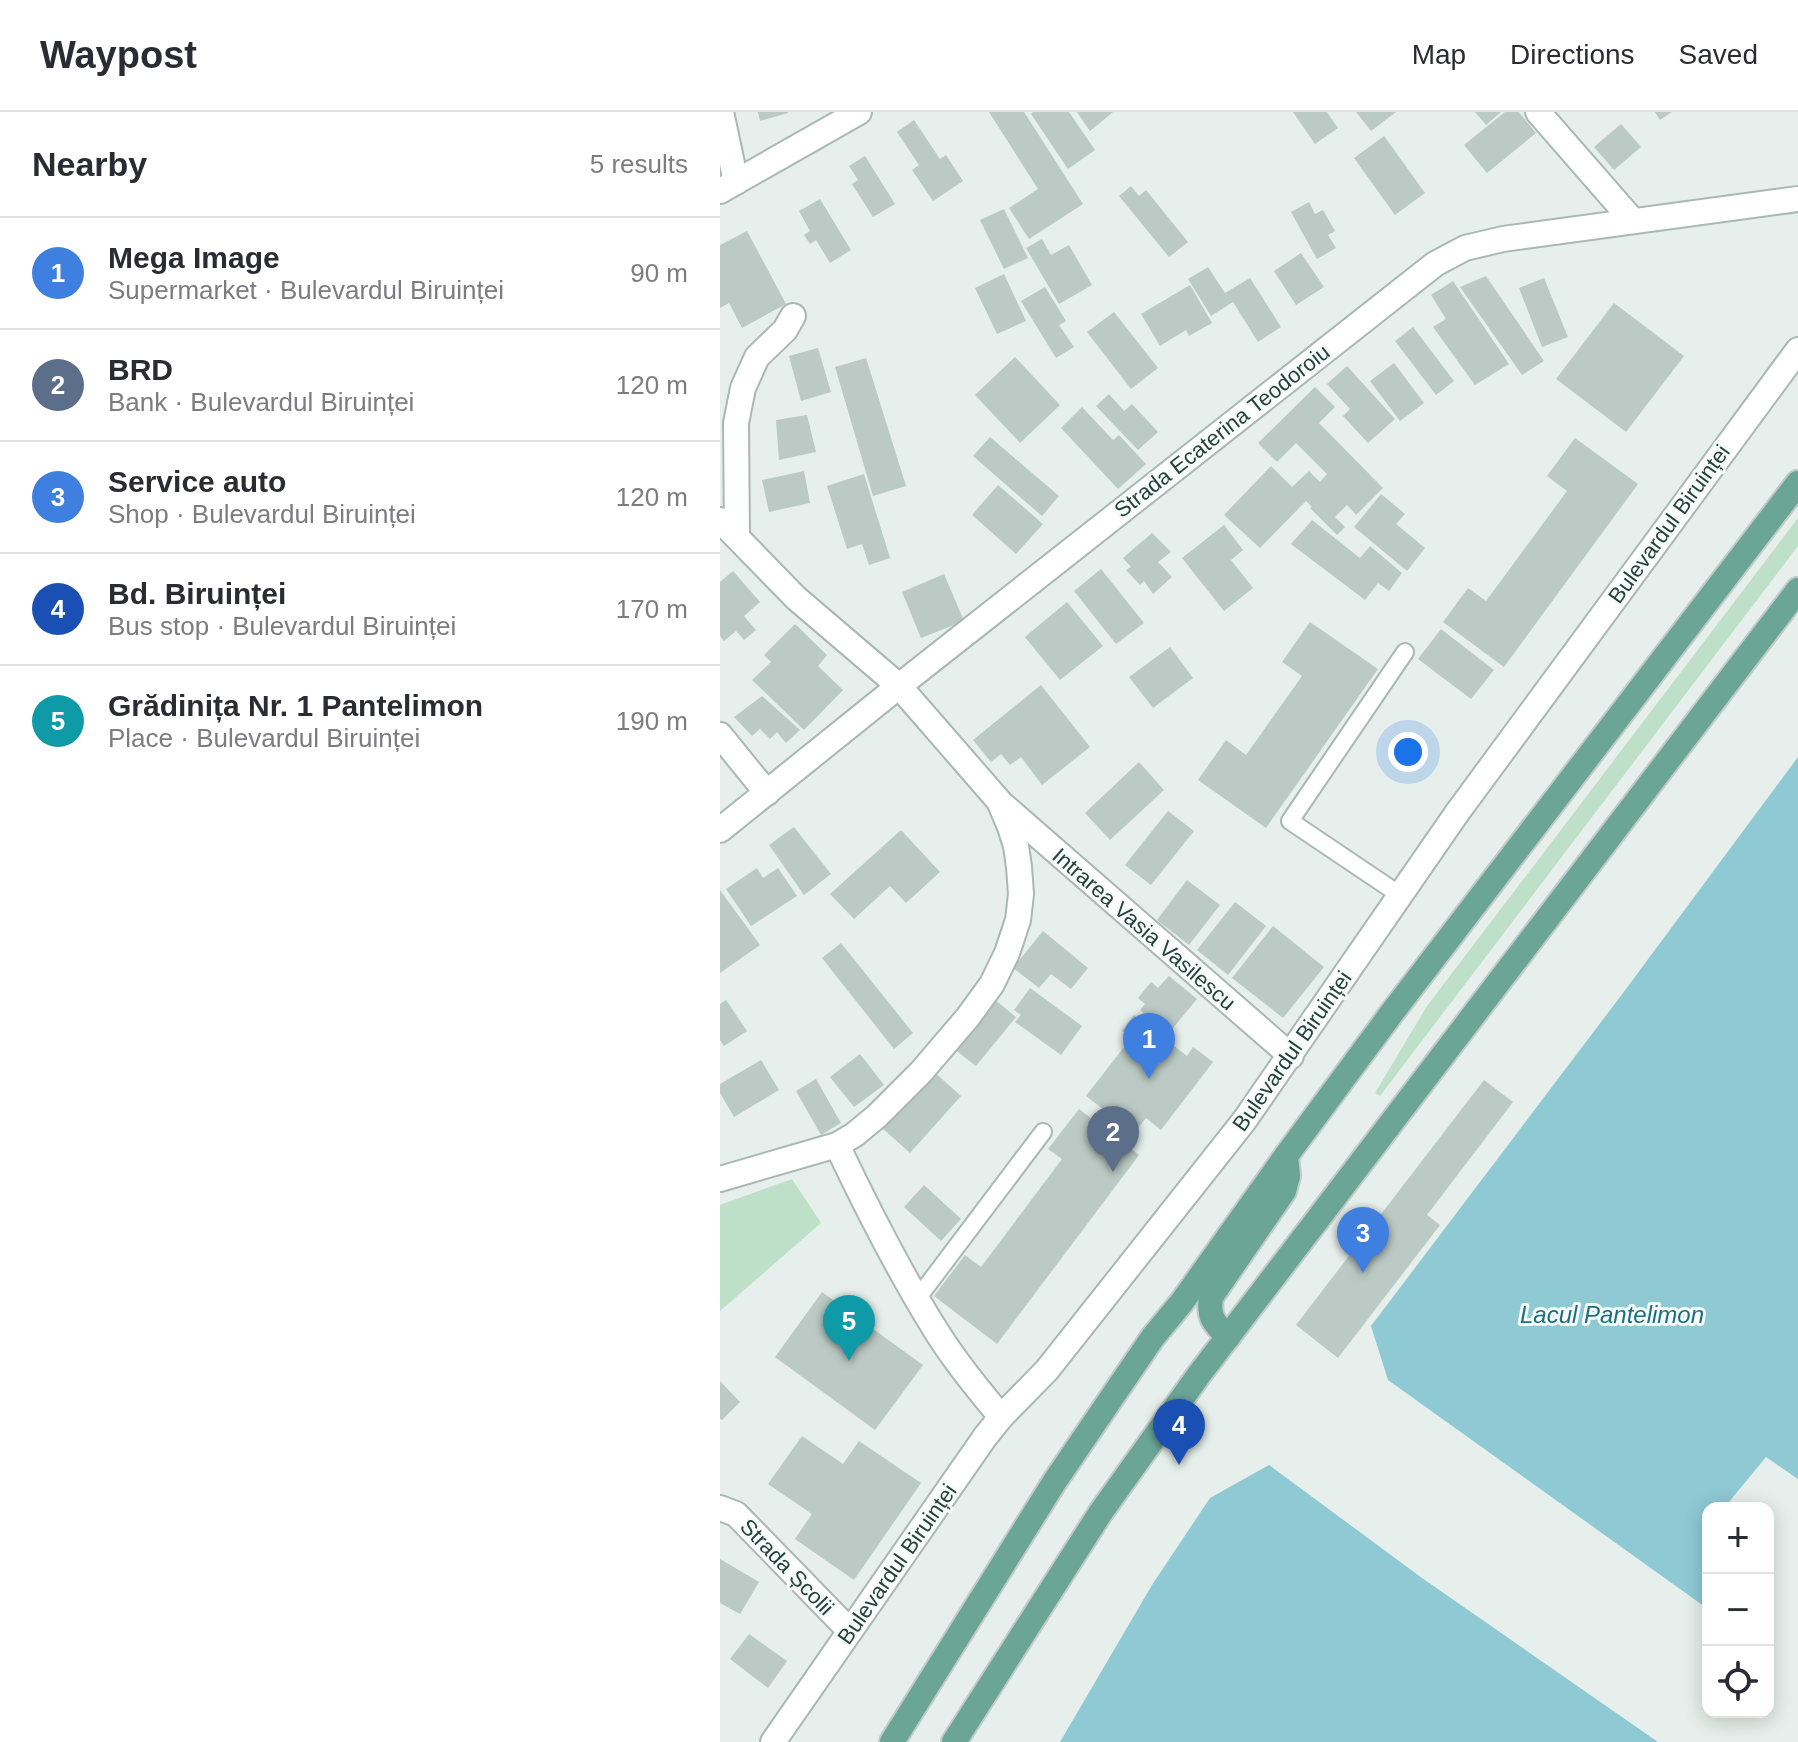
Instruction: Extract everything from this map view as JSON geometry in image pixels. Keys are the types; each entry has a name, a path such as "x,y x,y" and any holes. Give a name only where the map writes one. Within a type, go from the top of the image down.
{"main road":[{"path":"892,1742 1055,1481 1153,1337 1182,1302 1391,1014 1798,483"},
{"path":"954,1742 1101,1512 1190,1387 1798,590"},
{"path":"1228,1337 1209,1312 1211,1297 1284,1191 1288,1176 1286,1156"}],"street":[{"path":"721,112 728,186 859,112"},
{"path":"1538,112 1633,221"},
{"name":"Strada Ecaterina Teodoroiu","path":"720,830 1435,264 1465,248 1503,239 1798,199"},
{"path":"720,1179 837,1145 877,1116 921,1072 992,984 1018,920 1021,894 1016,846 999,801 899,686 796,598 728,528 736,423 743,388 757,357 785,330 793,316"},
{"name":"Bulevardul Biruinței","path":"773,1742 985,1437 1047,1370 1244,1121 1457,813 1798,350"},
{"path":"720,735 767,793"},
{"name":"Intrarea Vasia Vasilescu","path":"999,801 1291,1056"},
{"path":"837,1145 876,1224 936,1332 1001,1417"},
{"name":"Strada Școlii","path":"720,1508 736,1514 850,1631"}],"lane":[{"path":"1400,895 1290,821 1405,652"},
{"path":"917,1299 1043,1132"}],"green space":[{"path":"1798,518 1798,546 1380,1096 1375,1093 1427,1006"},
{"path":"792,1179 821,1223 720,1311 720,1205"}],"water":[{"name":"Lacul Pantelimon","path":"1798,757 1798,1479 1766,1457 1729,1502 1702,1502 1702,1605 1388,1380 1371,1326"},
{"path":"1269,1465 1422,1578 1658,1742 1060,1742 1152,1585 1210,1498"}],"building":[{"path":"758,112 788,112 788,113 760,121"},
{"path":"989,112 1024,112 1083,204 1029,239 1009,208 1038,189"},
{"path":"1069,112 1095,150 1068,169 1031,114"},
{"path":"1077,112 1113,112 1090,131"},
{"path":"1293,112 1327,112 1338,128 1315,144"},
{"path":"1356,112 1396,112 1371,131"},
{"path":"1475,112 1501,112 1486,125"},
{"path":"1505,112 1519,112 1536,133 1487,173 1464,145"},
{"path":"1655,112 1672,112 1660,120"},
{"path":"914,120 940,159 946,155 963,181 933,201 912,170 919,165 897,132"},
{"path":"1621,124 1641,147 1614,170 1594,147"},
{"path":"1384,136 1425,193 1395,215 1354,158"},
{"path":"865,156 895,204 873,217 852,184 858,180 849,166"},
{"path":"1131,186 1139,196 1146,190 1188,242 1169,257 1119,196"},
{"path":"820,199 851,250 830,263 816,240 810,244 804,235 810,231 799,211"},
{"path":"1309,202 1315,214 1323,210 1335,231 1328,235 1336,248 1317,259 1291,212"},
{"path":"1004,209 1028,258 1004,269 980,220"},
{"path":"747,231 786,304 742,328 729,303 720,308 720,245"},
{"path":"1042,239 1051,255 1069,245 1092,285 1059,304 1026,248"},
{"path":"1301,253 1324,287 1296,305 1274,271"},
{"path":"1208,267 1225,293 1250,278 1281,327 1258,342 1233,302 1211,316 1188,279"},
{"path":"1004,274 1026,321 997,334 975,288"},
{"path":"1486,276 1544,361 1522,375 1460,287"},
{"path":"1544,278 1568,337 1542,347 1519,288"},
{"path":"1453,281 1509,364 1475,385 1433,327 1446,319 1431,295"},
{"path":"1190,285 1212,323 1189,336 1186,330 1160,346 1141,314"},
{"path":"1045,287 1066,321 1059,325 1074,347 1056,358 1021,301"},
{"path":"1614,303 1684,356 1626,432 1556,379"},
{"path":"1114,312 1158,368 1131,389 1087,332"},
{"path":"1413,327 1454,381 1436,395 1395,341"},
{"path":"818,348 831,392 801,401 789,356"},
{"path":"1015,357 1060,405 1020,443 975,395"},
{"path":"866,358 906,486 873,496 835,367"},
{"path":"1394,363 1424,403 1400,421 1370,381"},
{"path":"1347,366 1395,419 1368,443 1343,416 1350,409 1327,384"},
{"path":"1315,387 1335,407 1319,423 1383,488 1356,515 1347,505 1335,517 1345,527 1337,535 1306,501 1260,548 1224,515 1271,466 1292,487 1309,471 1320,482 1327,474 1296,443 1277,462 1258,443"},
{"path":"1109,394 1124,411 1132,404 1158,432 1138,450 1096,406"},
{"path":"1082,407 1113,440 1119,435 1146,464 1118,489 1061,428"},
{"path":"807,415 816,452 779,460 776,420"},
{"path":"990,437 1059,496 1042,516 973,456"},
{"path":"1575,438 1638,484 1504,667 1443,622 1468,588 1486,601 1567,491 1547,476"},
{"path":"804,471 810,503 769,512 762,480"},
{"path":"864,474 890,558 869,565 862,544 847,549 827,486"},
{"path":"998,485 1043,524 1016,554 972,515"},
{"path":"1381,494 1405,514 1396,524 1425,548 1407,571 1354,527"},
{"path":"1312,520 1360,558 1370,546 1402,573 1389,591 1378,583 1365,600 1291,544"},
{"path":"1224,525 1243,550 1231,560 1253,588 1224,611 1182,558"},
{"path":"1152,533 1171,552 1158,562 1172,577 1153,594 1144,581 1140,585 1126,570 1131,567 1123,558"},
{"path":"1101,569 1144,623 1116,644 1074,591"},
{"path":"733,571 760,602 744,616 756,630 744,640 736,631 724,641 720,636 720,582"},
{"path":"944,574 964,621 921,638 902,592"},
{"path":"1067,602 1103,646 1060,680 1025,637"},
{"path":"1310,622 1378,669 1266,828 1198,780 1226,740 1246,755 1302,676 1282,662"},
{"path":"795,624 827,655 818,666 843,690 804,730 752,680 771,662 764,655"},
{"path":"1441,629 1494,670 1471,699 1418,659"},
{"path":"1170,647 1193,678 1153,708 1129,677"},
{"path":"1041,685 1090,747 1042,785 1021,757 1010,765 1001,754 991,762 973,740"},
{"path":"762,696 800,730 786,743 777,732 770,739 760,729 752,736 734,717"},
{"path":"1139,762 1164,790 1110,840 1085,813"},
{"path":"1168,811 1194,831 1151,885 1125,865"},
{"path":"794,827 831,874 804,895 769,845"},
{"path":"901,830 940,872 906,903 890,886 854,919 830,894"},
{"path":"757,868 763,878 778,868 797,896 751,926 726,889"},
{"path":"1187,880 1220,905 1189,945 1157,920"},
{"path":"720,890 760,945 720,973"},
{"path":"1235,902 1266,926 1228,975 1197,950"},
{"path":"1273,926 1324,967 1283,1018 1232,978"},
{"path":"1043,931 1088,968 1071,989 1051,974 1039,988 1013,968"},
{"path":"841,943 913,1033 894,1049 822,958"},
{"path":"1169,976 1197,999 1168,1034 1140,1010 1145,1004 1138,998 1151,982 1158,988"},
{"path":"1030,988 1082,1026 1061,1055 1015,1022 1021,1015 1014,1010"},
{"path":"989,995 1016,1017 976,1066 948,1044"},
{"path":"726,1000 747,1031 724,1046 720,1040 720,1004"},
{"path":"1134,1015 1187,1056 1193,1047 1213,1062 1161,1130 1146,1118 1134,1133 1086,1096 1131,1038 1122,1031"},
{"path":"860,1054 884,1085 854,1107 830,1077"},
{"path":"761,1060 779,1090 734,1117 720,1093 720,1084"},
{"path":"933,1071 961,1096 910,1153 882,1128"},
{"path":"816,1079 841,1123 821,1135 796,1091"},
{"path":"1484,1080 1513,1102 1427,1215 1440,1225 1338,1358 1296,1325"},
{"path":"1079,1109 1139,1155 997,1344 934,1296 965,1255 981,1267 1062,1159 1048,1149"},
{"path":"924,1185 961,1219 941,1241 904,1207"},
{"path":"822,1292 923,1365 875,1430 775,1357"},
{"path":"720,1381 740,1402 722,1420 720,1419"},
{"path":"802,1436 843,1464 859,1441 921,1483 854,1580 795,1539 812,1514 768,1484"},
{"path":"720,1559 759,1582 740,1614 720,1603"},
{"path":"749,1634 787,1661 768,1688 730,1659"}],"place":[{"name":"Mega Image","path":"1149,1079"},
{"name":"BRD","path":"1113,1172"},
{"name":"Service auto","path":"1363,1273"},
{"name":"Grădinița Nr. 1 Pantelimon","path":"849,1361"},
{"name":"Bd. Biruinței","path":"1179,1465"}]}
